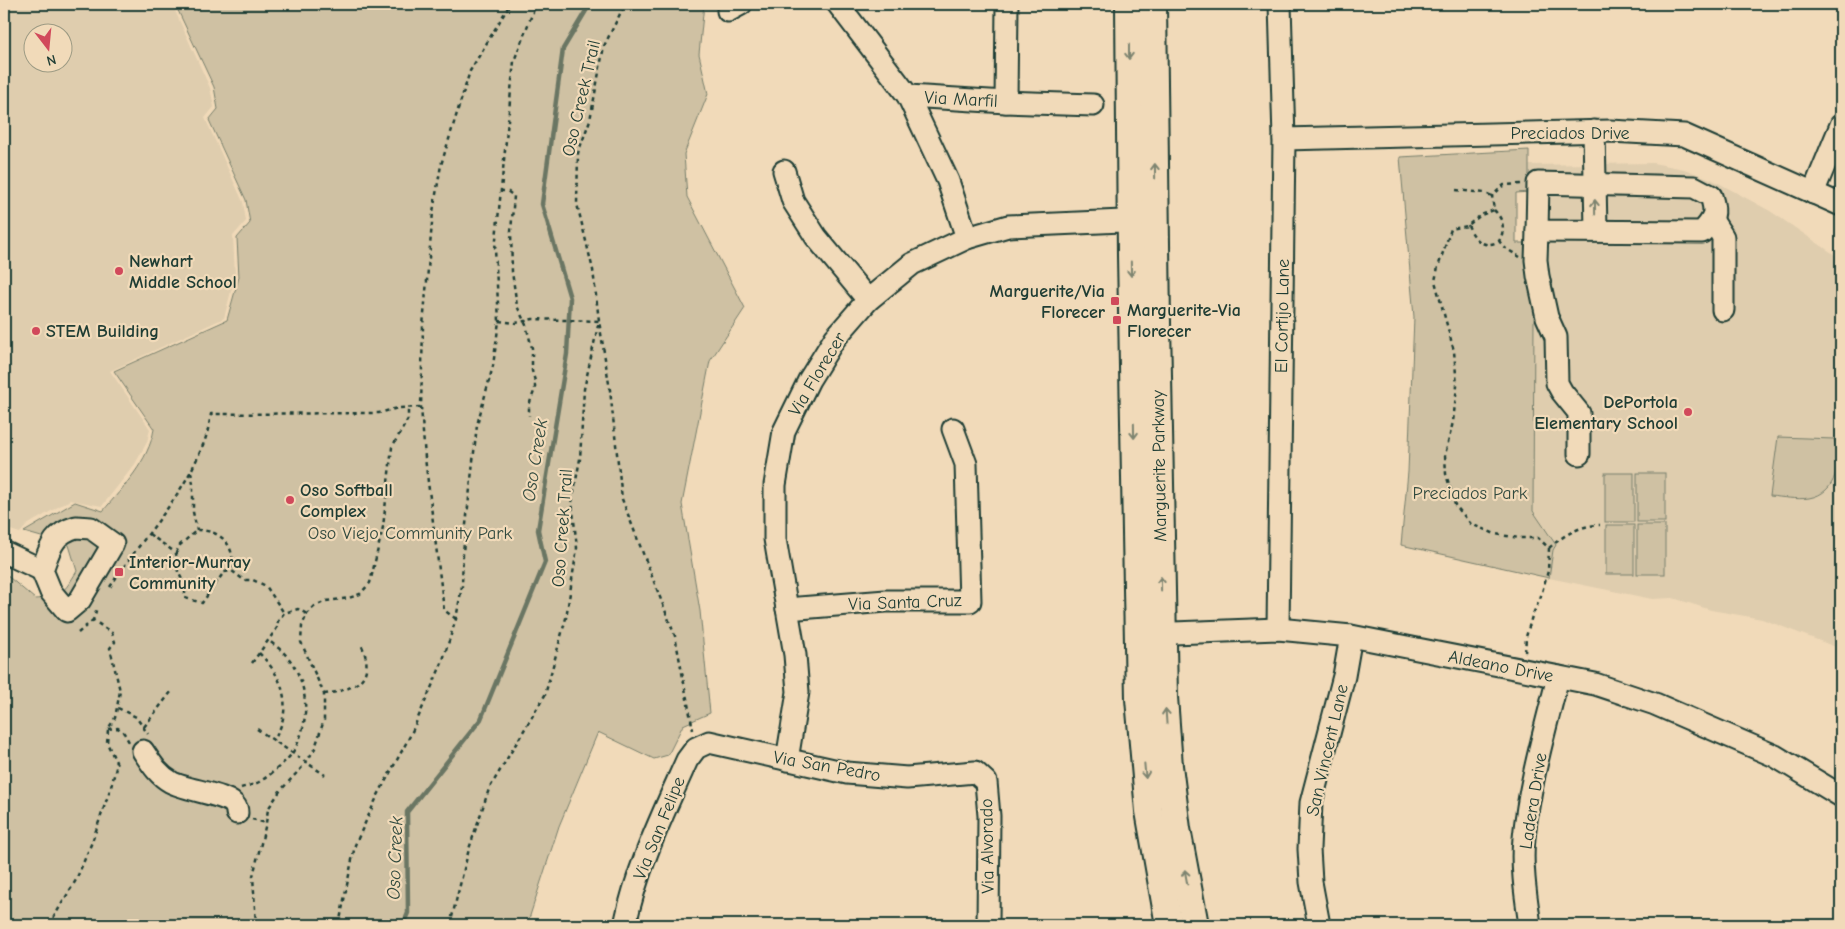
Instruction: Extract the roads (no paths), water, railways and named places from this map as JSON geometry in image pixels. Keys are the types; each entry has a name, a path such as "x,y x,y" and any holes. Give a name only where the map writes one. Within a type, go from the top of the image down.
{"main road":[{"name":"Marguerite Parkway","path":"1128,4 1143,220 1163,633 1164,697 1169,766 1177,829 1195,925"},
{"name":"Marguerite Parkway","path":"1153,4 1143,220 1137,635 1139,700 1149,812 1169,925"}],"street":[{"name":"Via Marfil","path":"838,4 908,96 948,181 967,238"},
{"name":"Via Marfil","path":"908,96 1006,102 1007,4"},
{"name":"El Cortijo Lane","path":"1278,628 1284,139 1280,4"},
{"path":"1006,102 1093,105"},
{"path":"1813,193 1841,125"},
{"path":"1594,131 1596,230"},
{"name":"Preciados Drive","path":"1284,139 1594,131 1684,135 1841,205"},
{"path":"784,171 793,201 816,237 868,300"},
{"path":"1537,231 1702,232 1712,220 1715,207 1711,196 1694,187 1538,183 1536,258 1538,276 1547,316 1556,337 1557,383 1579,413 1579,454"},
{"name":"Via Florecer","path":"787,760 798,692 795,655 775,539 775,485 784,431 809,380 835,338 868,300 912,264 967,238 1008,226 1143,220"},
{"path":"1712,220 1723,237 1723,310"},
{"name":"Via Santa Cruz","path":"787,609 886,601 970,601 966,464 953,429"},
{"path":"4,552 42,570 52,592 67,611 80,600 114,544 91,528 76,527 65,530 53,541 42,570"},
{"name":"Aldeano Drive","path":"1137,635 1278,628 1351,636 1595,684 1655,704 1775,756 1841,796"},
{"name":"San Vincent Lane","path":"1319,925 1311,882 1309,849 1311,803 1344,676 1351,636"},
{"name":"Ladera Drive","path":"1530,925 1524,867 1524,839 1530,794 1558,677"},
{"name":"Via San Pedro","path":"703,745 847,773 906,778 975,772"},
{"name":"Via San Felipe","path":"625,925 645,856 687,760 703,745"},
{"path":"136,747 158,772 171,782 190,790 226,798 235,805 237,814"},
{"name":"Via Alvorado","path":"975,772 986,782 989,816 988,925"}],"waterway":[{"name":"Oso Creek","path":"403,925 408,913 407,812 481,719 545,562 538,530 567,354 570,298 542,204 563,49 590,4"}],"place":[{"name":"Newhart Middle School","path":"119,271"},
{"name":"Marguerite/Via Florecer","path":"1115,301"},
{"name":"Marguerite-Via Florecer","path":"1117,320"},
{"name":"STEM Building","path":"36,331"},
{"name":"DePortola Elementary School","path":"1688,412"},
{"name":"Oso Softball Complex","path":"290,500"},
{"name":"Interior-Murray Community","path":"119,572"}],"park label":[{"name":"Preciados Park","path":"1470,493"},
{"name":"Oso Viejo Community Park","path":"410,533"}]}
